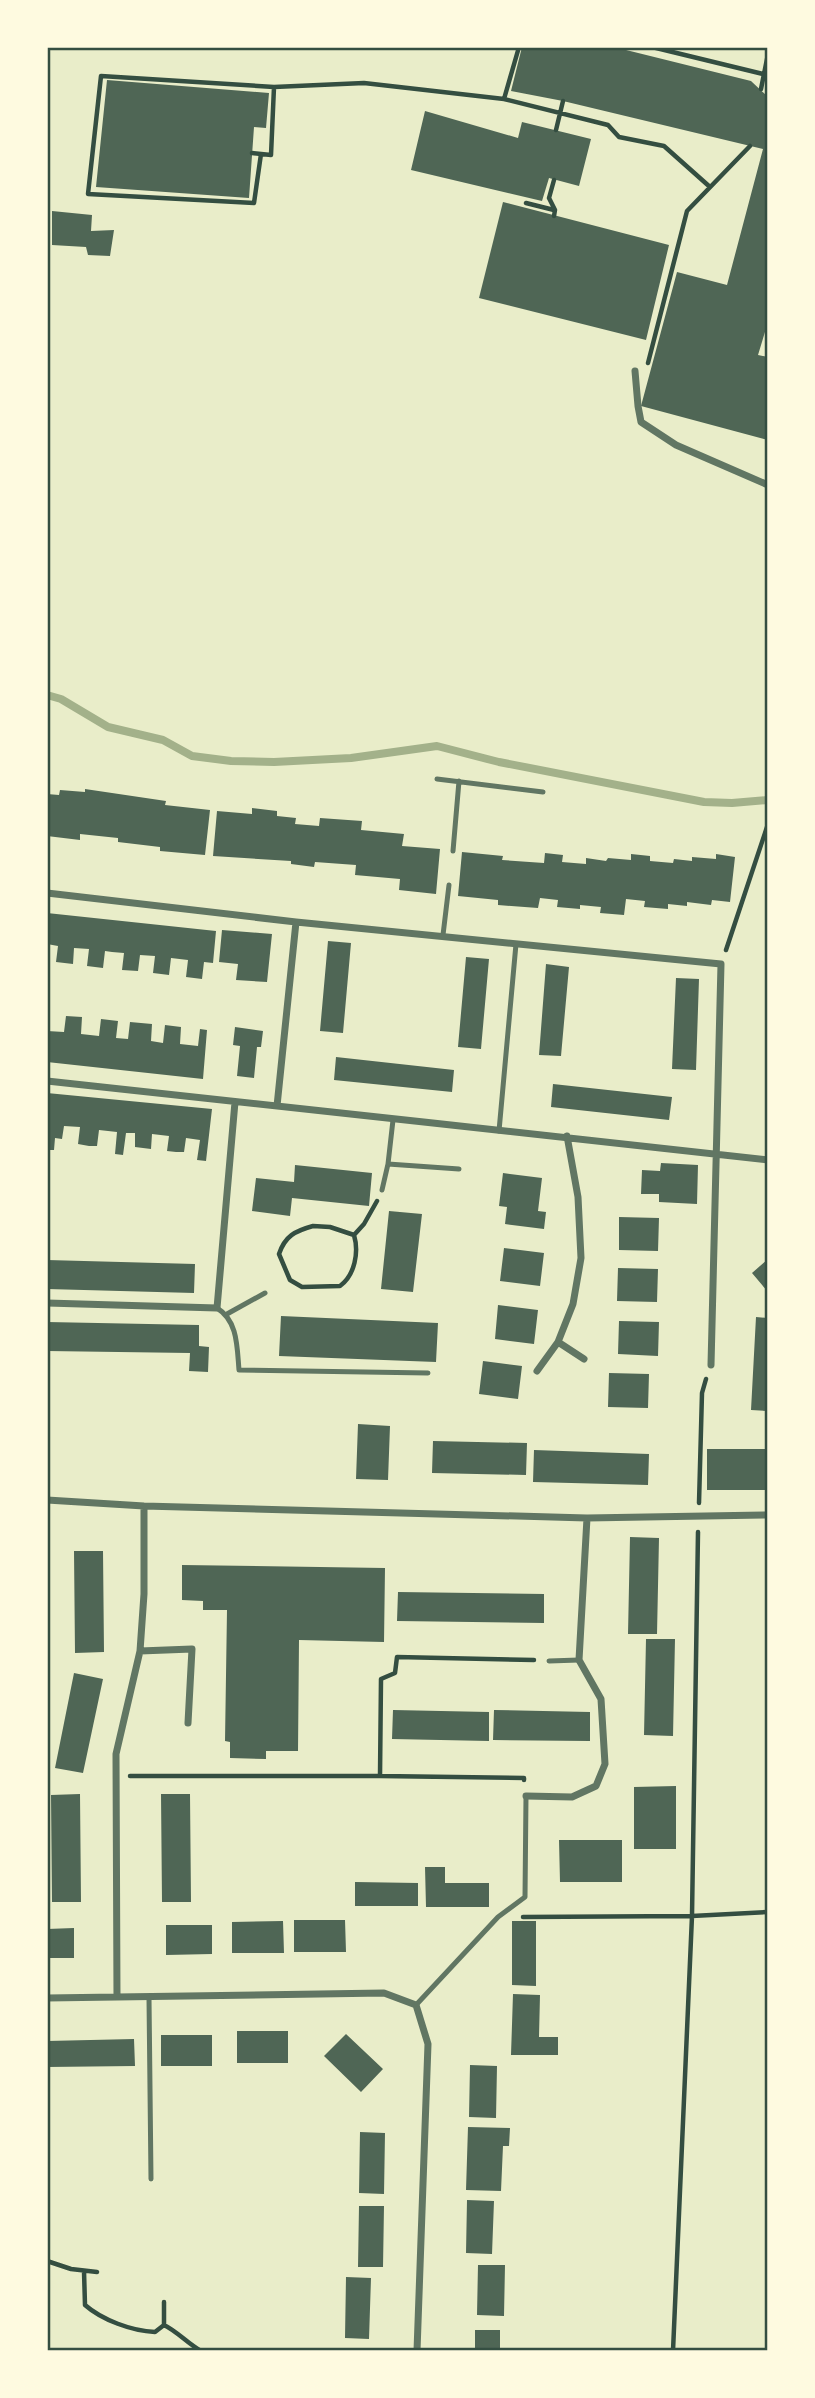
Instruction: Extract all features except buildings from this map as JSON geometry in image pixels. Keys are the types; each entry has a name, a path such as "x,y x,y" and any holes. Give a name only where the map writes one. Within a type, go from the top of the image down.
{"street":[{"path":"635,371 641,422 676,445 768,485"},
{"path":"47,893 296,922 721,964 711,1365"},
{"path":"277,1106 296,922"},
{"path":"47,1081 768,1160"},
{"path":"47,1303 217,1308 235,1102"},
{"path":"537,1371 558,1342 573,1304 581,1258 578,1197 567,1136"},
{"path":"558,1342 584,1359"},
{"path":"47,1500 144,1506 587,1518 768,1515"},
{"path":"117,1997 116,1754 140,1651 144,1594 144,1506"},
{"path":"526,1797 572,1797 596,1786 605,1764 601,1699 579,1660 587,1518"},
{"path":"140,1651 192,1649 188,1723"},
{"path":"47,1998 384,1993 416,2005 428,2044 417,2351"}],"lane":[{"path":"437,779 543,792"},
{"path":"453,851 459,781"},
{"path":"443,935 449,885"},
{"path":"499,1131 516,944"},
{"path":"382,1190 393,1120"},
{"path":"388,1164 459,1169"},
{"path":"227,1314 265,1293"},
{"path":"217,1308 227,1314 236,1333 239,1370 428,1373"},
{"path":"549,1661 579,1660"},
{"path":"416,2005 498,1917 525,1897 526,1797"},
{"path":"149,1998 151,2179"}],"path":[{"path":"504,99 519,47"},
{"path":"652,47 763,74"},
{"path":"761,89 768,53 764,47"},
{"path":"261,154 254,203 88,194 102,76 274,87 364,83 504,99 608,125 619,138 664,146 710,187"},
{"path":"252,153 271,155 274,87"},
{"path":"556,130 562,101"},
{"path":"647,369 687,211 750,146"},
{"path":"526,203 554,213 549,198 554,180"},
{"path":"721,964 768,824"},
{"path":"354,1235 373,1211 382,1190"},
{"path":"313,1226 330,1227 354,1235 356,1242 352,1275 340,1286 302,1287 289,1280 279,1254 283,1241 294,1231 313,1226"},
{"path":"673,2351 692,1916 702,1393 711,1365"},
{"path":"380,1776 381,1679 395,1673 397,1657 549,1661"},
{"path":"116,1776 524,1778 526,1797"},
{"path":"498,1917 692,1916 768,1912"},
{"path":"47,2261 71,2269 97,2272"},
{"path":"84,2271 85,2305 92,2311 140,2332 155,2332 164,2325"},
{"path":"164,2302 164,2325"},
{"path":"164,2325 201,2351"}],"waterway":[{"path":"47,695 61,699 108,727 163,740 192,756 231,761 274,762 351,758 437,746 499,762 704,802 768,800"}]}
